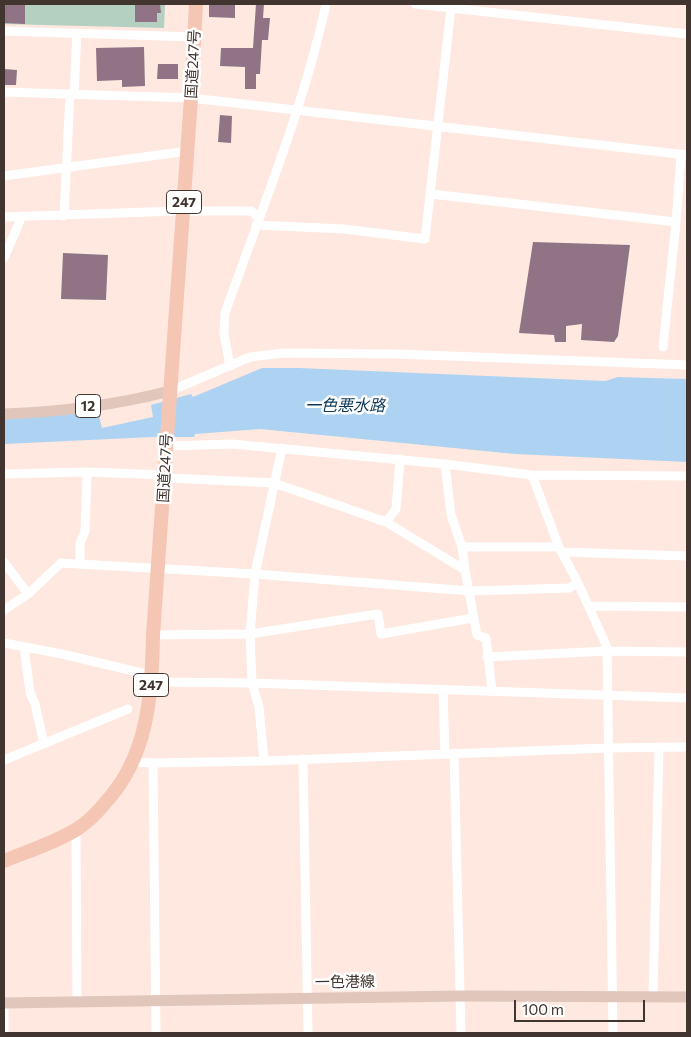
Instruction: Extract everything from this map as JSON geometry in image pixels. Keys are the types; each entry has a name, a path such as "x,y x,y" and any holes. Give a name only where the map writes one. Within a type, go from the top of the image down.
{"highway":[{"name":"国道247号","path":"4,861 76,829 87,821 111,797 125,778 134,762 142,739 152,682 188,151 196,4"}],"main road":[{"name":"12","path":"4,414 35,413 170,396"},
{"name":"一色港線","path":"4,1003 308,997 687,997"}],"street":[{"path":"230,366 224,334 225,313 297,111 317,45 326,4"},
{"path":"415,4 687,34"},
{"path":"4,217 251,211 258,221 425,239 438,127 446,6"},
{"path":"4,31 194,38"},
{"path":"64,216 77,33"},
{"path":"4,92 191,98 684,155 663,347"},
{"path":"4,176 188,151"},
{"path":"431,194 676,222"},
{"path":"4,258 22,216"},
{"path":"170,396 250,357 284,353 405,355 687,365"},
{"path":"167,442 282,448 400,459 532,475 687,476"},
{"path":"264,761 260,707 252,683 250,634 255,574 282,448"},
{"path":"386,522 396,508 400,459"},
{"path":"445,464 451,515 462,546 477,635 486,638 492,691"},
{"path":"80,564 80,544 85,531 87,472"},
{"path":"4,474 87,472 274,483 386,522 466,570"},
{"path":"532,475 561,550 607,647 606,696 613,1033"},
{"path":"462,546 687,556"},
{"path":"4,562 28,594"},
{"path":"4,610 28,594 61,563 255,574 470,590 569,588 578,583"},
{"path":"589,606 687,607"},
{"path":"154,635 250,634 378,614 381,634 474,618"},
{"path":"4,643 62,654 146,674 152,682 252,683 687,698"},
{"path":"24,647 30,692 35,704 44,744"},
{"path":"487,657 607,651 687,652"},
{"path":"443,689 450,754 462,1033"},
{"path":"4,760 128,709"},
{"path":"653,997 659,747"},
{"path":"134,762 303,760 607,748 687,747"},
{"path":"303,760 308,1033"},
{"path":"153,763 156,1033"},
{"path":"76,829 77,1002"},
{"path":"4,1007 4,1033"}],"green space":[{"path":"4,4 165,4 164,28 4,24"}],"water":[{"name":"一色悪水路","path":"262,368 605,381 618,377 687,379 687,462 515,454 260,429 195,434 194,437 153,437 4,444 4,419 98,412 102,428 153,417 151,405 191,394 193,397"}],"building":[{"path":"4,4 25,4 25,24 4,23"},
{"path":"135,4 160,4 161,13 157,13 157,22 135,22"},
{"path":"209,4 235,4 235,18 209,17"},
{"path":"256,4 264,4 263,18 270,18 268,40 262,40 260,74 256,74 256,89 245,89 245,67 220,66 221,48 253,48"},
{"path":"144,47 145,86 122,87 122,80 97,81 96,48"},
{"path":"158,64 178,64 178,79 157,79"},
{"path":"4,69 17,70 16,85 4,85"},
{"path":"220,115 232,116 231,143 218,142"},
{"path":"533,242 630,245 618,336 614,342 581,340 582,324 566,326 566,342 555,342 554,335 519,333"},
{"path":"63,253 108,255 106,300 61,299"}]}
